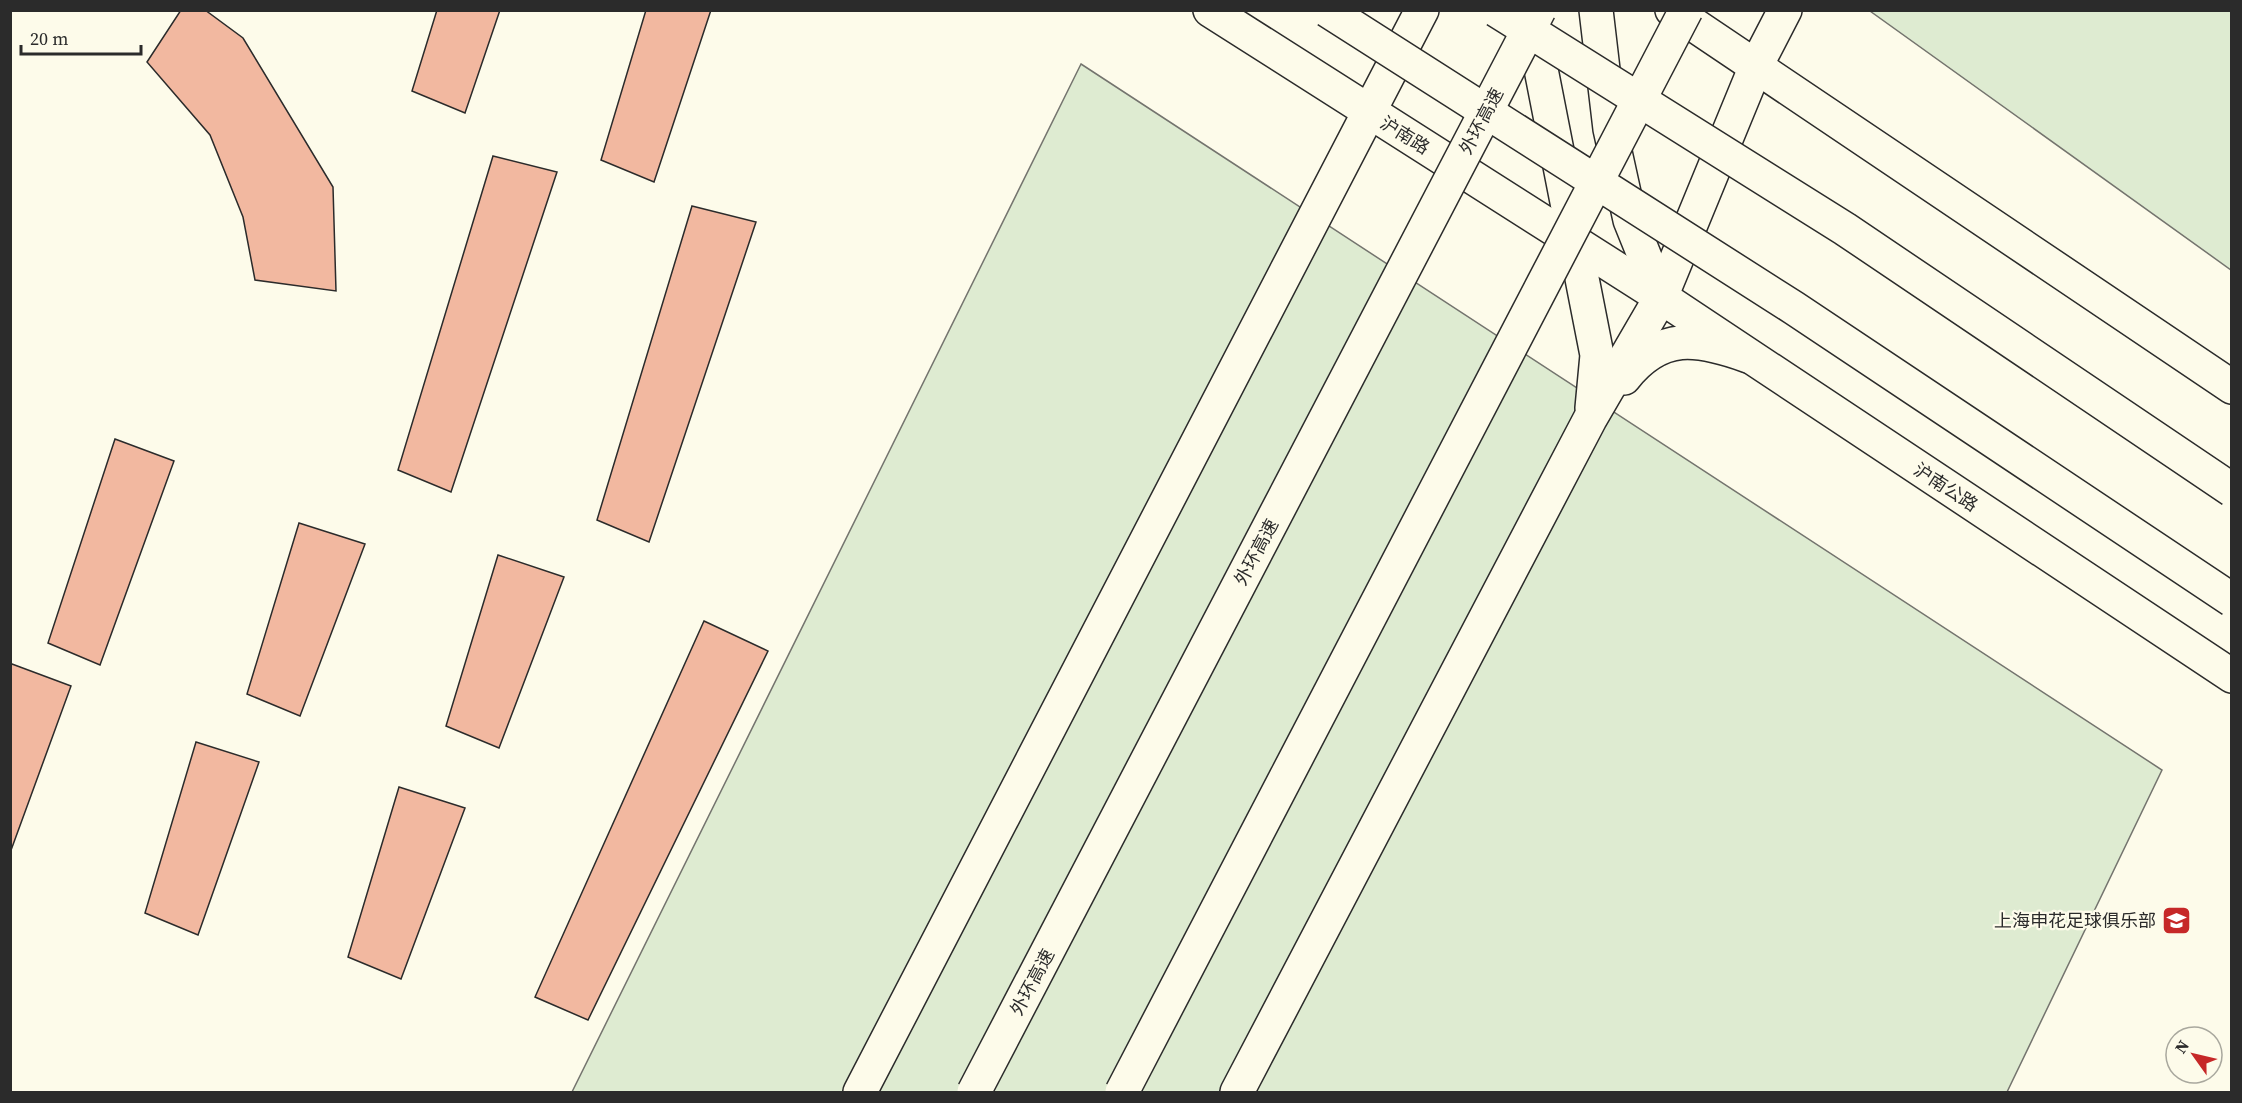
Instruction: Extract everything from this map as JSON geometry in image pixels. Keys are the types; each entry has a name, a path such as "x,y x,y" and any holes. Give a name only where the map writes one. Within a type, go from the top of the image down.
{"main road":[{"name":"沪南路","path":"1210,10 1368,113 1577,242 1661,297"},
{"path":"1327,10 1794,308 2232,600"},
{"path":"860,1092 1422,10"},
{"path":"1496,10 1845,229 2232,490"},
{"path":"1529,10 1577,242 1597,355 1590,418"},
{"name":"外环高速","path":"974,1092 1539,10"},
{"path":"1596,10 1610,129 1630,220 1661,297"},
{"path":"1672,10 2232,387"},
{"path":"1122,1092 1686,10"},
{"path":"1237,1092 1590,418 1661,297 1756,66 1785,10"},
{"name":"沪南公路","path":"1661,297 2232,676"},
{"path":"1590,418 1633,366 1654,350 1681,340 1717,345 1748,356"}],"green space":[{"path":"1870,11 2231,11 2231,270"},
{"path":"1081,64 2162,770 2007,1092 572,1092"}],"building":[{"path":"181,10 205,10 243,38 333,187 336,291 255,280 243,217 210,135 147,62"},
{"path":"437,10 500,10 465,113 412,91"},
{"path":"646,10 711,10 654,182 601,160"},
{"path":"493,156 557,172 451,492 398,470"},
{"path":"692,206 756,222 649,542 597,520"},
{"path":"115,439 174,461 100,665 48,643"},
{"path":"299,523 365,544 300,716 247,694"},
{"path":"498,555 564,577 499,748 446,726"},
{"path":"704,621 768,651 588,1020 535,997"},
{"path":"12,664 71,686 10,853 10,667"},
{"path":"196,742 259,762 198,935 145,913"},
{"path":"399,787 465,808 401,979 348,957"}],"place":[{"name":"上海申花足球俱乐部","path":"2177,920"}]}
